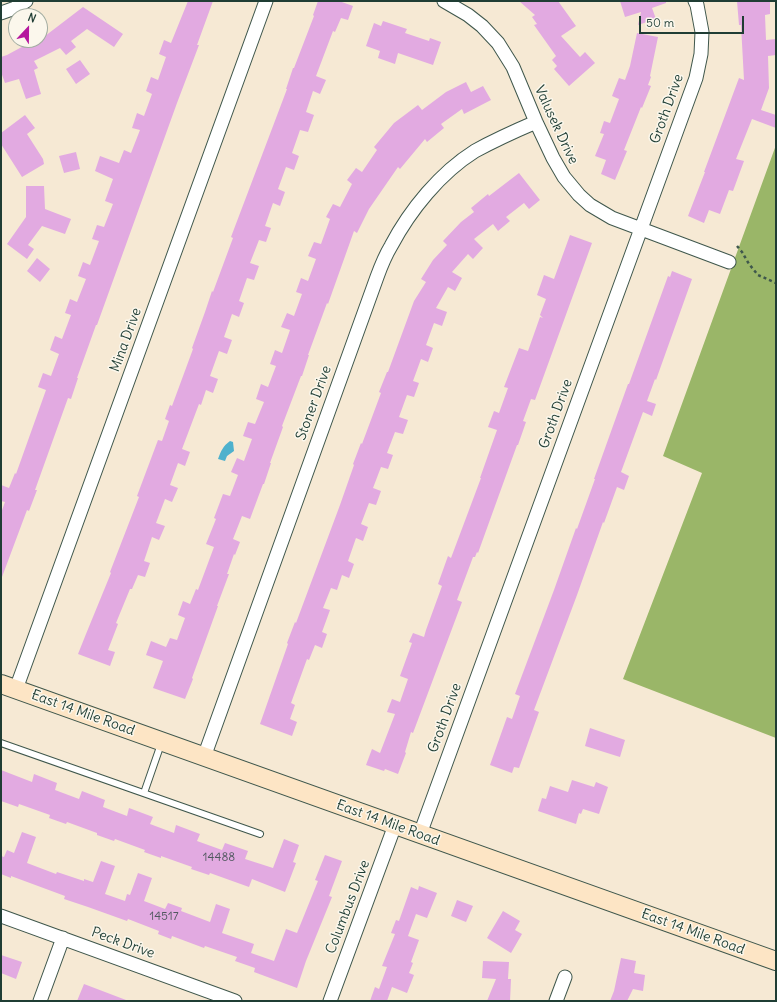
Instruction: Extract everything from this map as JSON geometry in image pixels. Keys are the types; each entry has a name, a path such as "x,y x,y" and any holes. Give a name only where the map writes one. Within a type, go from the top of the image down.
{"main road":[{"name":"East 14 Mile Road","path":"8,686 776,961"}],"street":[{"path":"1,13 15,8 26,1"},
{"name":"Mina Drive","path":"8,686 266,1"},
{"name":"Valusek Drive","path":"444,1 468,15 482,26 498,43 513,67 552,158 564,177 579,195 590,205 612,218 729,262"},
{"name":"Groth Drive","path":"420,834 696,78 701,54 702,32 695,1"},
{"name":"Stoner Drive","path":"204,757 376,276 391,246 415,208 432,188 451,170 474,152 499,138 536,122"},
{"name":"Columbus Drive","path":"330,1001 395,825"},
{"name":"Peck Drive","path":"1,916 235,1001"},
{"path":"40,1001 63,938"},
{"path":"556,1001 565,977"}],"lane":[{"path":"144,793 162,741"},
{"path":"1,743 260,834"}],"path":[{"path":"737,246 758,275 776,283"}],"green space":[{"path":"776,145 776,738 623,679 702,473 663,456"}],"water":[{"path":"230,441 233,442 234,451 227,456 225,461 218,459 222,449"}],"building":[{"path":"188,1 213,1 197,45 199,45 96,325 71,399 68,398 35,490 37,490 29,511 27,510 1,577 1,513 5,502 1,501 1,485 9,488 15,473 16,474 46,390 38,387 43,373 51,376 59,354 50,350 55,336 62,339 71,315 65,313 70,299 77,302 86,279 78,276 83,262 90,265 99,241 92,239 97,225 104,227 113,204 105,201 113,179 95,171 100,156 119,163 124,150 131,153 140,130 132,128 137,113 144,116 152,94 146,91 151,77 158,80 166,57 159,54 164,40 171,43"},
{"path":"318,1 339,1 353,6 348,20 341,18 335,32 333,31 316,76 326,80 320,94 313,91 306,112 314,115 308,132 300,130 292,153 299,156 294,170 286,167 278,189 285,192 280,206 273,203 265,226 271,228 266,242 259,240 250,263 259,266 254,280 247,278 239,301 244,303 239,317 232,314 224,337 232,340 227,354 219,351 210,376 218,379 213,393 206,390 201,405 199,404 182,449 190,452 185,466 178,463 170,485 178,488 172,502 165,499 156,523 165,526 159,540 152,537 144,561 150,563 145,577 138,575 132,589 130,589 116,623 118,624 108,650 115,652 110,666 78,654 111,573 110,572 139,497 137,496 158,440 162,441 169,421 165,419 170,405 172,406 193,349 192,348 212,291 213,292 233,238 231,237 287,89 293,68 314,16 313,15"},
{"path":"519,1 558,1 576,26 561,36 580,57 585,52 595,63 569,86 554,69 557,66 552,60 556,56 534,25 537,24 532,17 535,15"},
{"path":"620,1 666,1 666,3 652,8 656,19 638,25 641,12 625,17"},
{"path":"737,1 770,1 770,14 765,15 766,40 776,39 776,55 768,56 769,88 761,110 776,115 776,128 752,119 736,159 744,161 733,191 729,190 720,214 709,210 704,223 688,216 739,78 744,80 741,25 739,25"},
{"path":"83,7 123,34 114,47 87,29 71,41 76,47 66,55 60,48 34,61 38,68 34,70 41,94 26,99 19,79 5,83 1,72 1,57 20,48 48,48 48,34"},
{"path":"383,21 407,29 405,33 429,41 430,38 441,42 433,65 398,53 395,64 378,58 380,51 366,46 374,23 381,26"},
{"path":"637,33 658,37 651,77 648,85 651,86 624,150 627,151 615,180 601,174 606,160 595,156 604,134 600,133 604,121 610,123 619,99 612,96 619,78 625,80 630,66"},
{"path":"80,60 90,74 76,84 66,69"},
{"path":"466,82 471,92 483,86 491,100 464,114 462,109 441,124 444,128 427,142 425,139 400,169 398,167 369,209 357,233 354,231 308,355 302,376 282,426 283,427 264,484 250,519 242,516 233,539 240,542 235,555 234,554 227,574 229,574 185,699 153,688 163,661 146,655 151,641 166,647 170,638 177,640 185,618 178,615 183,601 190,604 196,589 198,590 214,547 206,544 216,519 214,518 223,494 230,496 238,475 231,472 237,458 244,461 252,439 243,436 248,422 255,424 264,402 256,399 261,384 268,387 276,366 270,364 275,350 282,353 290,330 281,327 287,313 294,316 302,294 296,292 301,278 308,281 316,259 308,256 314,242 321,244 330,219 326,217 333,204 340,207 352,184 347,180 356,168 362,172 377,150 374,147 394,123 418,105 422,110 446,92"},
{"path":"25,115 35,128 27,134 43,159 44,164 22,177 1,144 1,133"},
{"path":"76,152 80,169 64,173 59,156"},
{"path":"519,173 540,200 529,209 524,203 506,217 510,221 498,231 493,224 474,239 483,248 473,259 468,254 452,272 462,278 455,291 448,287 436,308 447,312 442,326 434,323 426,345 433,348 428,362 421,359 413,381 419,383 414,397 407,395 399,417 408,420 403,434 395,432 387,453 393,455 388,469 381,467 373,488 381,491 376,505 369,503 361,524 368,527 363,541 356,538 348,561 354,564 349,578 342,575 337,590 331,588 323,608 330,610 322,632 327,634 322,648 315,645 309,660 307,659 291,703 295,705 290,719 297,722 292,736 260,724 288,644 287,643 295,622 296,623 340,505 354,465 353,464 381,393 379,392 388,372 414,301 426,282 421,279 433,260 447,245 443,241 461,222 474,212 471,208 488,194 489,196"},
{"path":"26,186 44,186 45,209 71,219 65,234 42,226 28,245 34,249 27,259 7,244 26,217"},
{"path":"570,235 592,243 535,400 531,399 523,421 526,422 478,553 477,552 475,557 473,557 457,600 462,602 413,733 411,732 405,752 406,753 398,774 385,769 384,771 366,765 372,749 380,753 395,714 387,712 392,699 400,702 408,679 400,676 412,643 409,642 413,633 424,637 442,586 438,584 448,556 451,558 497,430 488,427 494,411 499,413 508,388 504,387 519,348 528,351 540,317 543,318 540,315 546,299 537,295 544,275 554,279"},
{"path":"37,258 50,269 40,282 27,271"},
{"path":"672,271 692,279 647,401 656,404 652,416 643,412 621,472 629,476 624,490 617,487 604,523 603,522 534,710 539,712 519,768 514,767 512,773 490,765 507,717 512,719 520,696 515,694 576,528 577,529 668,276 670,277"},
{"path":"590,728 625,740 620,757 585,746"},
{"path":"1,770 32,782 34,774 57,783 55,790 79,799 82,791 105,800 103,807 127,816 129,808 153,817 150,824 174,833 176,825 200,834 197,841 222,850 225,843 248,851 245,859 273,868 284,839 299,845 293,862 296,863 285,892 252,879 249,887 210,873 209,875 161,856 161,858 144,852 145,850 115,839 114,841 67,822 66,824 49,818 50,815 19,804 18,807 1,801"},
{"path":"572,780 594,787 596,782 608,787 599,814 583,809 581,814 579,813 576,824 538,811 542,798 546,799 550,786 568,792"},
{"path":"22,832 36,837 27,863 56,874 57,872 84,881 84,879 93,882 101,861 115,866 105,894 125,901 127,894 130,895 138,873 152,878 144,901 165,909 168,903 182,908 181,911 210,922 216,904 230,909 222,933 254,944 251,953 274,961 286,929 297,933 318,881 315,880 325,855 342,861 329,896 332,897 306,961 297,988 254,972 255,968 235,961 237,957 205,946 204,948 172,936 171,939 158,934 159,931 128,919 127,921 64,899 65,896 11,876 11,878 1,874 1,856 4,857 7,850 14,853"},
{"path":"419,886 437,893 427,918 416,914 408,936 419,940 411,962 413,963 409,973 414,975 407,993 392,987 387,1001 370,1001 375,987 379,989 387,967 382,966 395,934 391,933 396,920 399,921 411,887 418,890"},
{"path":"457,900 473,906 466,922 451,916"},
{"path":"503,911 520,921 515,930 522,934 511,953 487,938"},
{"path":"1,955 22,962 16,979 1,973"},
{"path":"621,958 636,961 634,973 645,975 643,991 633,989 627,1001 610,1001 614,991"},
{"path":"483,961 509,962 508,979 511,979 510,1001 487,1001 496,979 482,978"},
{"path":"84,984 126,1000 126,1001 77,1001"}]}
